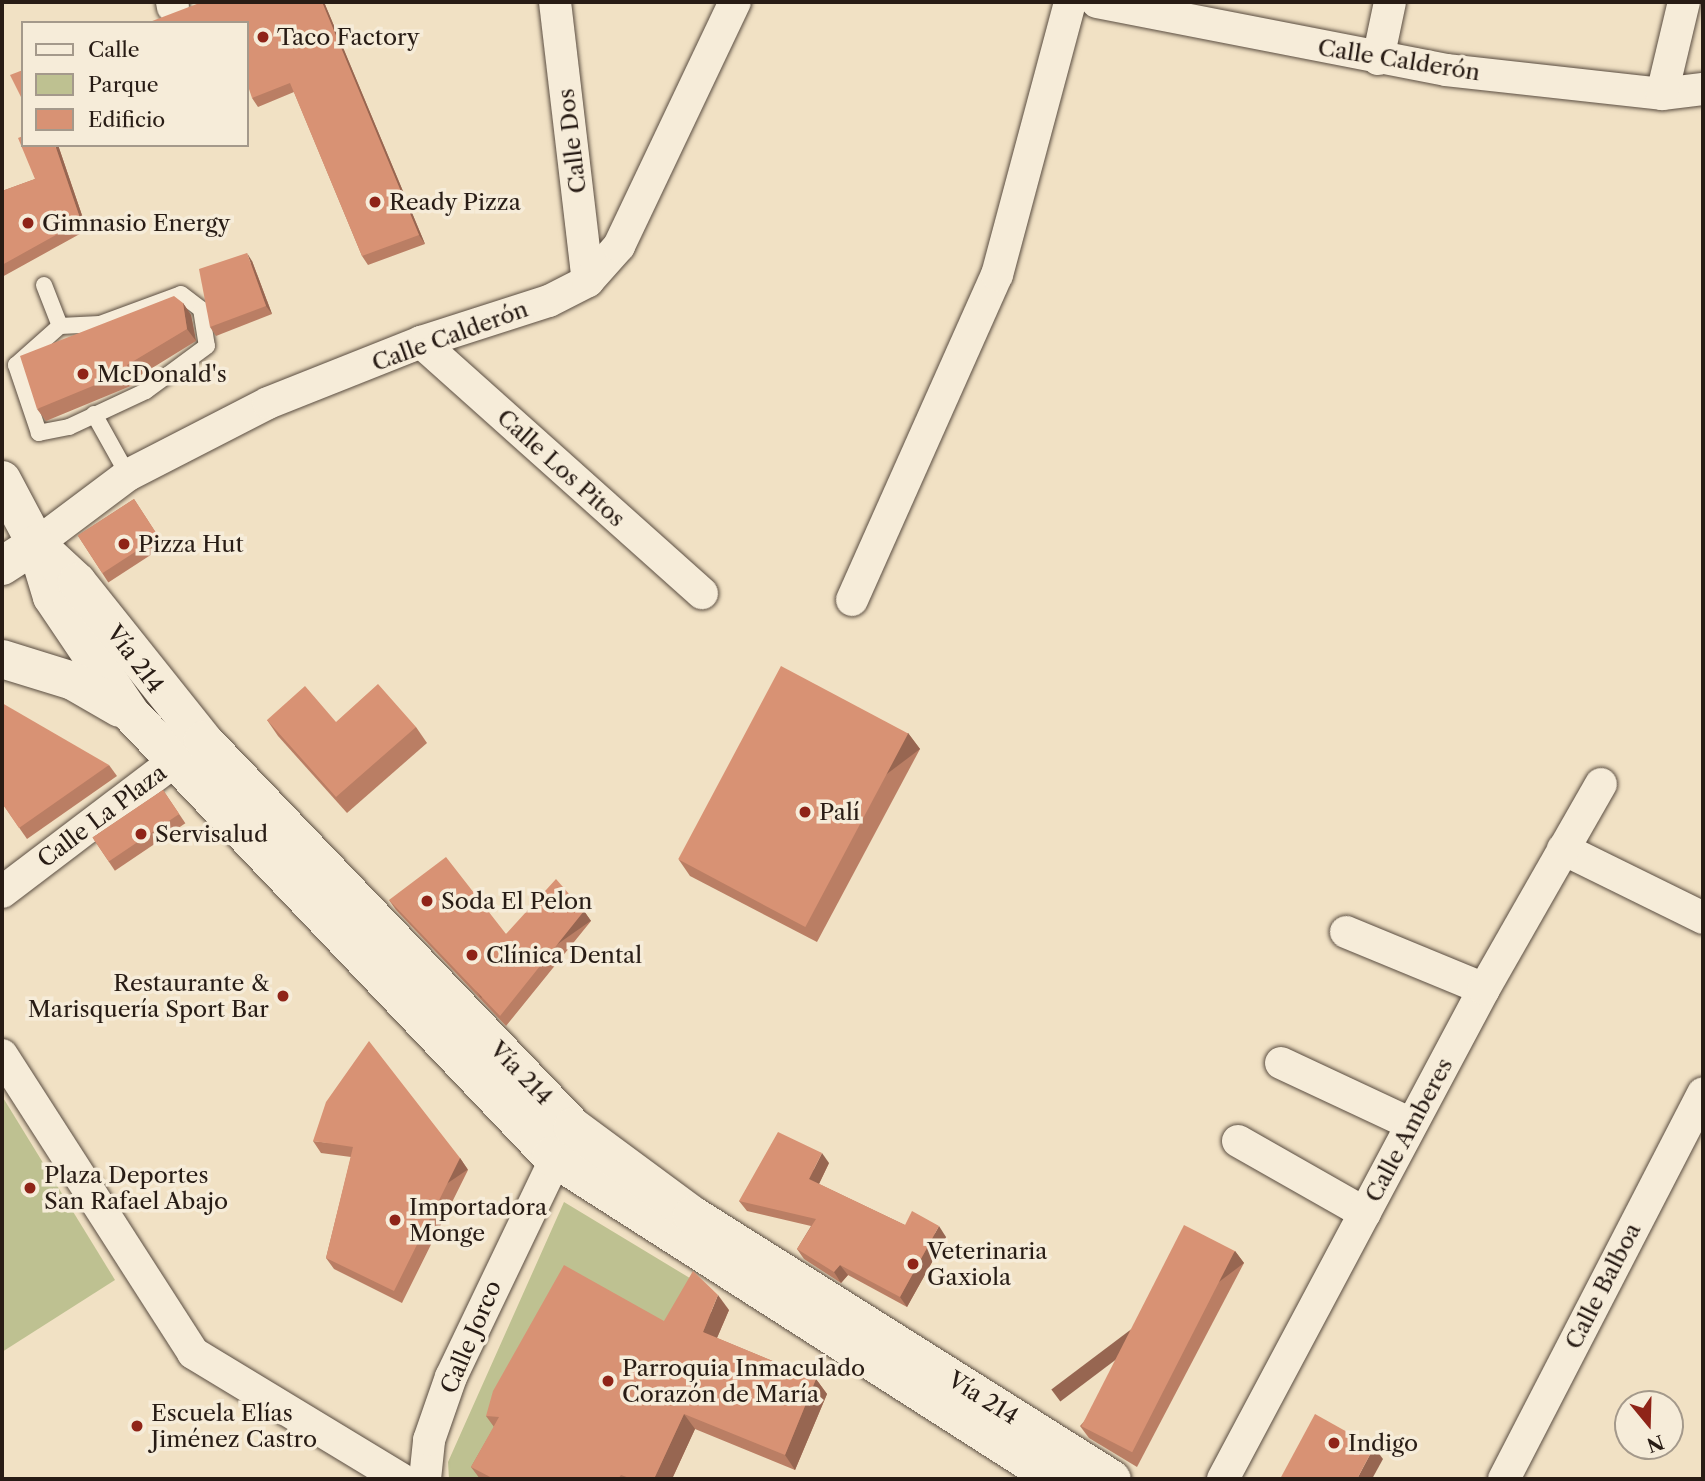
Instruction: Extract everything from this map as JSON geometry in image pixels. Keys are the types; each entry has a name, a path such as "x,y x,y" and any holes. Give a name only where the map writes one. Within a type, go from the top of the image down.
{"main road":[{"path":"2,480 36,544 2,566"},
{"name":"Vía 214","path":"36,544 52,597 131,714 188,751"},
{"name":"Vía 214","path":"36,544 77,582 188,751 562,1142 1056,1479"},
{"path":"2,659 73,681 131,714"},
{"name":"Vía 214","path":"562,1142 692,1215 1112,1479"}],"street":[{"name":"Calle Dos","path":"555,2 588,281"},
{"name":"Calle Calderón","path":"36,544 128,475 268,403 421,342 549,301 588,281 620,246 735,2"},
{"path":"852,600 997,275 1070,2"},
{"name":"Calle Calderón","path":"1097,2 1378,59 1662,94 1703,89"},
{"path":"1378,59 1391,2"},
{"path":"1662,94 1684,2"},
{"name":"Calle Los Pitos","path":"421,342 702,593"},
{"name":"Calle La Plaza","path":"2,892 188,751"},
{"name":"Calle Amberes","path":"1223,1479 1410,1124 1601,784"},
{"path":"1563,849 1703,918"},
{"path":"1346,932 1484,989"},
{"path":"2,1055 193,1353 401,1479"},
{"path":"1281,1063 1410,1124"},
{"name":"Calle Balboa","path":"1504,1479 1703,1093"},
{"path":"1238,1141 1365,1213"},
{"name":"Calle Jorco","path":"425,1479 429,1440 452,1377 562,1142"}],"lane":[{"path":"44,285 60,326"},
{"path":"181,294 201,309 207,346 200,354 146,391 94,414 39,433 19,384 16,365 60,326 100,324 181,294"},
{"path":"94,414 128,475"}],"green space":[{"name":"Plaza Deportes San Rafael Abajo","path":"2,1096 115,1280 2,1352"},
{"path":"564,1202 703,1286 657,1368 510,1432 484,1479 449,1479 448,1462"}],"building":[{"path":"202,2 322,2 419,235 362,256 290,83 252,98 248,86 248,21 152,21"},
{"path":"21,71 21,97 10,75"},
{"path":"22,147 56,147 81,221 2,265 2,191 35,179"},
{"path":"247,253 266,306 210,327 199,269"},
{"name":"McDonald's","path":"174,296 183,303 187,329 127,365 129,371 37,409 20,356"},
{"name":"Pizza Hut","path":"134,499 159,537 102,573 78,535"},
{"name":"Palí","path":"781,666 908,734 805,927 678,859"},
{"path":"378,684 416,727 336,797 267,720 305,686 336,722"},
{"path":"2,703 109,765 19,828 2,803"},
{"name":"Servisalud","path":"163,790 179,814 109,862 93,838"},
{"path":"446,857 506,934 556,879 584,911 500,1016 389,900"},
{"name":"Importadora Monge","path":"369,1041 460,1158 394,1291 326,1258 353,1147 313,1141 326,1102"},
{"path":"778,1132 822,1153 809,1179 905,1225 912,1211 939,1226 900,1297 840,1265 834,1272 797,1249 816,1219 739,1201"},
{"path":"1184,1225 1235,1251 1132,1452 1081,1426"},
{"name":"Parroquia Inmaculado Corazón de María","path":"564,1265 664,1321 693,1271 718,1295 703,1332 816,1379 785,1455 684,1414 654,1479 632,1479 621,1475 618,1479 494,1479 471,1467 499,1417 486,1416 493,1391"},
{"name":"Indigo","path":"1315,1414 1374,1447 1357,1479 1280,1479"}],"place":[{"name":"Taco Factory","path":"263,37"},
{"name":"Ready Pizza","path":"375,202"},
{"name":"Gimnasio Energy","path":"28,223"},
{"name":"McDonald's","path":"83,374"},
{"name":"Pizza Hut","path":"124,544"},
{"name":"Palí","path":"805,812"},
{"name":"Servisalud","path":"141,834"},
{"name":"Soda El Pelon","path":"427,901"},
{"name":"Clínica Dental","path":"472,955"},
{"name":"Restaurante & Marisquería Sport Bar","path":"283,996"},
{"name":"Plaza Deportes San Rafael Abajo","path":"30,1188"},
{"name":"Importadora Monge","path":"395,1220"},
{"name":"Veterinaria Gaxiola","path":"913,1264"},
{"name":"Parroquia Inmaculado Corazón de María","path":"608,1381"},
{"name":"Escuela Elías Jiménez Castro","path":"137,1426"},
{"name":"Indigo","path":"1334,1443"}]}
